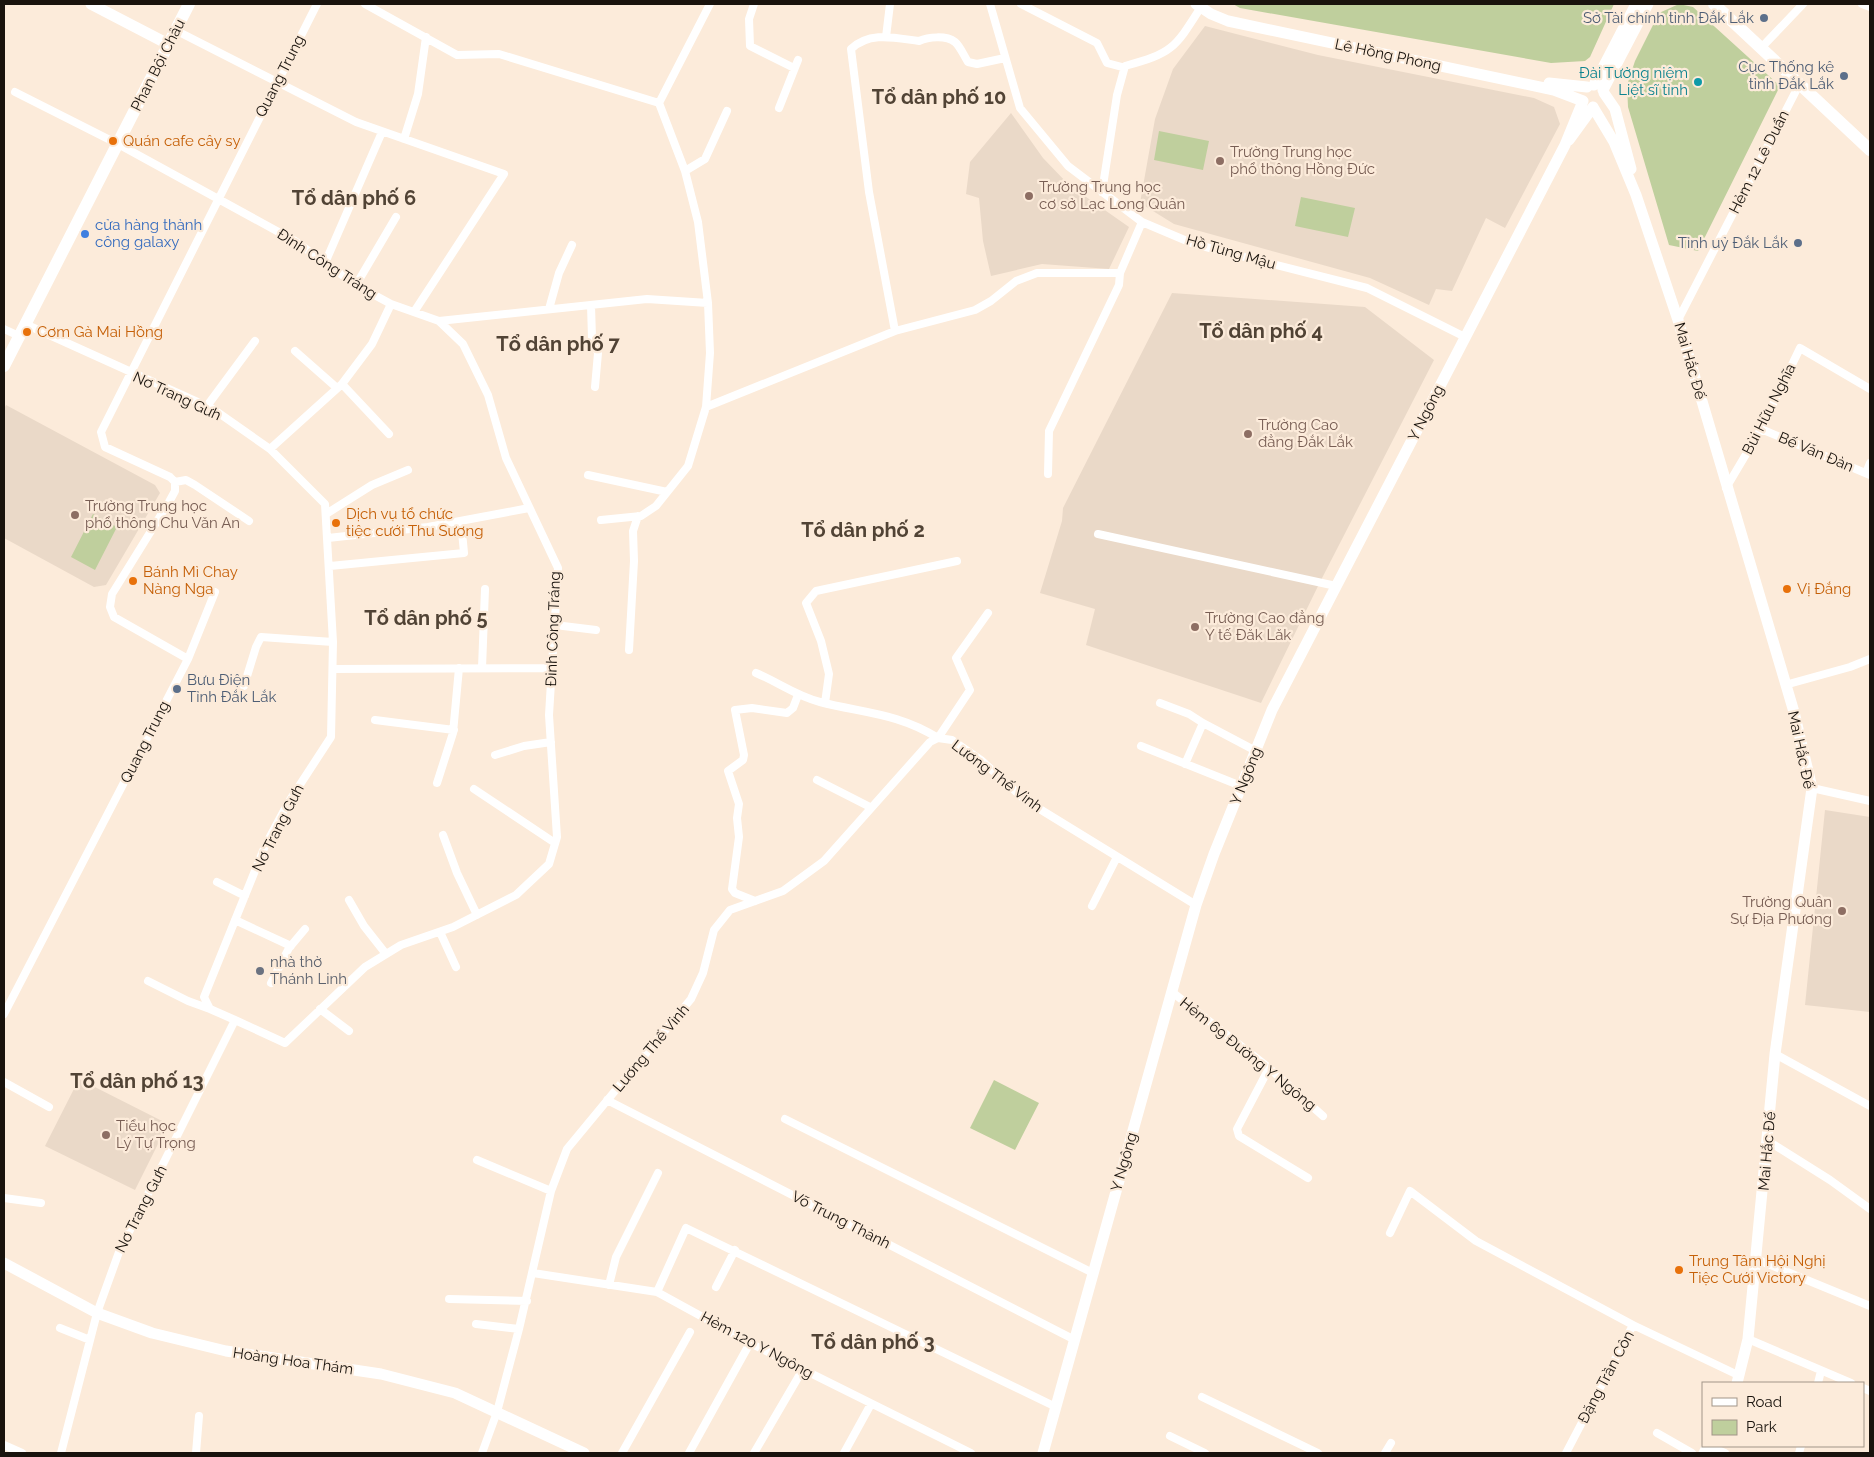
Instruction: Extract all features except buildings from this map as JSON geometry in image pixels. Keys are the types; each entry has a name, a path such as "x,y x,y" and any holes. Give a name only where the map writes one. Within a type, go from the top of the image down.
{"main road":[{"name":"Phan Bội Châu","path":"4,366 189,4"},
{"path":"1714,4 1870,150"}],"street":[{"path":"91,4 168,44"},
{"name":"Quang Trung","path":"249,521 196,485 186,480 175,482 170,477 105,447 101,432 276,81 317,4"},
{"path":"365,4 457,55 499,54 659,103"},
{"path":"601,520 638,516 656,506 688,466 706,407 710,353 708,303 698,222 685,170 659,103 710,4"},
{"path":"754,4 749,19 750,46 794,68"},
{"path":"886,37 890,4"},
{"name":"Hồ Tùng Mậu","path":"990,4 1020,108 1068,166 1142,222 1194,244 1367,288 1465,337"},
{"path":"1021,4 1096,43 1107,63 1122,67"},
{"path":"1628,30 1636,4"},
{"path":"1597,88 1602,103 1588,104 1582,93 1597,88 1628,30 1648,4"},
{"path":"1760,48 1803,4"},
{"path":"1862,4 1870,8"},
{"path":"1102,192 1117,95 1125,66 1164,54 1182,38 1201,5"},
{"name":"Lê Hồng Phong","path":"1201,5 1230,14 1555,84 1597,88"},
{"name":"Lê Hồng Phong","path":"1201,5 1228,21 1554,90 1588,104"},
{"path":"175,30 356,122 504,174 414,312"},
{"path":"895,331 868,192 851,49 860,40 886,37 919,41 926,38 944,38 954,41 968,62 978,64 1005,58"},
{"path":"404,139 418,94 426,38"},
{"path":"779,108 798,60"},
{"name":"Hẻm 12 Lê Duẩn","path":"1678,320 1799,84"},
{"name":"Mai Hắc Đế","path":"1597,88 1615,109 1628,152 1636,195"},
{"name":"Đinh Công Tráng","path":"15,92 118,144 217,200 296,241 356,285 392,304 438,320 463,344 488,395 506,458 558,568 549,715 555,843 550,864 516,895 440,932 401,945 365,967 285,1043 234,1020"},
{"name":"Mai Hắc Đế","path":"1588,104 1614,142 1636,195 1678,320 1726,488 1786,685 1812,788 1775,1054 1748,1339 1738,1379"},
{"name":"Y Ngông","path":"1043,1453 1196,905 1241,786 1272,710 1588,104"},
{"path":"685,170 705,159 727,111"},
{"path":"325,263 382,132"},
{"path":"356,285 396,217"},
{"path":"1048,474 1049,431 1119,285 1120,274 1142,222"},
{"path":"549,309 559,272 572,245"},
{"path":"706,407 895,331 975,310 991,302 1016,281 1037,273 1120,274"},
{"path":"438,320 647,299 708,303"},
{"path":"270,449 339,386 372,344 392,304"},
{"path":"592,305 592,338 598,353 595,386"},
{"name":"Nơ Trang Gưh","path":"25,324 130,374 207,406 270,449 325,504 333,642 331,737 288,803 265,846 204,997 210,1009"},
{"path":"4,328 19,336"},
{"path":"207,406 255,341"},
{"name":"Bùi Hữu Nghĩa","path":"1726,488 1761,429 1800,348 1870,389"},
{"path":"295,351 339,386 389,434"},
{"name":"Bế Văn Đàn","path":"1761,429 1868,474"},
{"path":"1868,474 1870,463"},
{"path":"326,514 372,485 408,470"},
{"path":"588,475 667,492"},
{"path":"175,482 175,491 169,502 112,594 110,607 114,617 188,659"},
{"path":"328,538 428,527 529,508"},
{"path":"629,650 634,561 633,531 638,516"},
{"path":"330,566 464,553 462,521"},
{"path":"1098,534 1336,586"},
{"path":"825,703 829,674 821,641 806,602 816,591 957,561"},
{"path":"482,668 484,589"},
{"name":"Quang Trung","path":"4,1014 188,659 215,592"},
{"path":"756,673 798,695 825,703 882,714 924,729 938,738 970,690 956,658 988,613"},
{"path":"555,625 596,630"},
{"path":"244,686 256,646 261,637 333,642"},
{"path":"1786,685 1850,667 1870,659"},
{"path":"437,783 454,730 458,668"},
{"path":"333,669 552,668"},
{"path":"754,901 735,893 732,889 739,837 737,818 739,804 728,771 743,760 744,755 734,710 752,708 787,713 793,708 798,695"},
{"path":"1160,703 1189,714 1256,751"},
{"path":"375,720 454,730"},
{"path":"1185,764 1203,723"},
{"name":"Lương Thế Vinh","path":"482,1453 497,1412 527,1301 552,1191 567,1149 691,999 703,973 714,930 730,910 783,891 824,861 925,746 938,738 952,740 1025,800 1079,831 1117,857 1196,905"},
{"path":"494,755 524,746 551,742"},
{"path":"1141,746 1241,786"},
{"path":"817,780 870,807"},
{"path":"1812,788 1870,801"},
{"path":"474,789 555,843"},
{"path":"443,835 457,873 477,915"},
{"path":"1092,906 1117,857"},
{"path":"217,882 245,896"},
{"path":"349,900 364,926 386,954"},
{"path":"235,920 291,946"},
{"path":"271,983 291,946 305,929"},
{"path":"440,932 456,967"},
{"path":"148,981 188,1001 234,1020"},
{"name":"Hẻm 69 Đường Y Ngông","path":"1172,992 1269,1068 1323,1116"},
{"path":"320,1009 349,1031"},
{"name":"Nơ Trang Gưh","path":"61,1453 97,1313 118,1252 234,1020"},
{"path":"1775,1054 1870,1106"},
{"path":"1269,1068 1237,1129 1239,1136 1308,1178"},
{"path":"4,1082 49,1106"},
{"name":"Võ Trung Thành","path":"607,1100 1075,1340"},
{"path":"785,1119 1093,1273"},
{"path":"1768,1141 1830,1180 1870,1209"},
{"path":"477,1160 552,1191"},
{"path":"609,1285 616,1257 658,1173"},
{"path":"1390,1233 1410,1191 1476,1241 1633,1325"},
{"path":"4,1198 41,1204"},
{"path":"657,1292 686,1228 735,1250 1056,1407"},
{"path":"716,1287 735,1250"},
{"path":"1756,1260 1870,1306"},
{"name":"Hoàng Hoa Thám","path":"4,1263 97,1313 152,1332 226,1352 381,1374 455,1393 584,1453"},
{"name":"Hẻm 120 Y Ngông","path":"533,1273 657,1292 750,1343 971,1453"},
{"path":"449,1299 527,1301"},
{"path":"476,1324 520,1329"},
{"name":"Đặng Trần Côn","path":"1566,1453 1633,1325 1738,1379"},
{"path":"60,1328 90,1340"},
{"path":"622,1453 690,1332"},
{"path":"1748,1339 1849,1382"},
{"path":"689,1453 750,1343"},
{"path":"754,1453 802,1369"},
{"path":"1818,1382 1822,1371"},
{"path":"1202,1397 1318,1453"},
{"path":"844,1453 871,1404"},
{"path":"196,1453 199,1416"},
{"path":"1657,1433 1692,1453"},
{"path":"1170,1436 1204,1453"},
{"path":"1385,1453 1391,1443"},
{"path":"4,1445 22,1453"},
{"path":"1710,1447 1725,1453"}],"shaded area":[{"path":"1205,26 1318,55 1534,98 1554,107 1560,124 1505,228 1486,218 1452,291 1436,289 1429,305 1370,278 1174,224 1140,203 1155,119 1173,69"},
{"name":"Trường Trung học cơ sở Lạc Long Quân","path":"1011,113 1043,158 1069,185 1129,227 1109,269 1042,264 991,276 983,241 979,198 966,194 970,162"},
{"name":"Trường Cao đẳng Đắk Lắk","path":"1172,293 1365,307 1434,360 1320,582 1261,703 1086,645 1095,609 1040,593 1062,521 1063,508"},
{"name":"Trường Trung học phổ thông Chu Văn An","path":"6,405 155,485 160,493 106,585 94,587 4,538 4,409"},
{"name":"Trường Quân Sự Địa Phương","path":"1825,810 1870,817 1870,1012 1805,1005"},
{"name":"Tiểu học Lý Tự Trọng","path":"79,1079 168,1124 135,1190 45,1146"}],"green space":[{"path":"1233,4 1614,4 1590,57 1585,61 1551,63 1240,8"},
{"path":"1679,4 1693,7 1780,86 1698,251 1669,245 1628,107 1627,85 1635,61 1659,13"},
{"path":"1159,131 1209,141 1203,170 1154,160"},
{"path":"1301,197 1355,208 1348,237 1295,226"},
{"path":"93,514 117,527 95,570 71,557"},
{"path":"994,1080 1039,1103 1015,1150 970,1128"}],"place":[{"name":"Sở Tài chính tỉnh Đắk Lắk","path":"1764,18"},
{"name":"Cục Thống kê tỉnh Đắk Lắk","path":"1844,76"},
{"name":"Đài Tưởng niệm Liệt sĩ tỉnh","path":"1698,82"},
{"name":"Quán cafe cây sy","path":"113,141"},
{"name":"Trường Trung học phổ thông Hồng Đức","path":"1220,161"},
{"name":"Trường Trung học cơ sở Lạc Long Quân","path":"1029,196"},
{"name":"cửa hàng thành công galaxy","path":"85,234"},
{"name":"Tỉnh uỷ Đắk Lắk","path":"1798,243"},
{"name":"Cơm Gà Mai Hồng","path":"27,332"},
{"name":"Trường Cao đẳng Đắk Lắk","path":"1248,434"},
{"name":"Trường Trung học phổ thông Chu Văn An","path":"75,515"},
{"name":"Dịch vụ tổ chức tiệc cưới Thu Sương","path":"336,523"},
{"name":"Bánh Mì Chay Nàng Nga","path":"133,581"},
{"name":"Vị Đắng","path":"1787,589"},
{"name":"Trường Cao đẳng Y tế Đăk Lăk","path":"1195,627"},
{"name":"Bưu Điện Tỉnh Đắk Lắk","path":"177,689"},
{"name":"Trường Quân Sự Địa Phương","path":"1842,911"},
{"name":"nhà thờ Thánh Linh","path":"260,971"},
{"name":"Tiểu học Lý Tự Trọng","path":"106,1135"},
{"name":"Trung Tâm Hội Nghị Tiệc Cưới Victory","path":"1679,1270"}],"district":[{"name":"Tổ dân phố 10","path":"939,97"},
{"name":"Tổ dân phố 6","path":"354,198"},
{"name":"Tổ dân phố 4","path":"1261,331"},
{"name":"Tổ dân phố 7","path":"558,344"},
{"name":"Tổ dân phố 2","path":"863,530"},
{"name":"Tổ dân phố 5","path":"426,618"},
{"name":"Tổ dân phố 13","path":"137,1081"},
{"name":"Tổ dân phố 3","path":"873,1342"}]}
